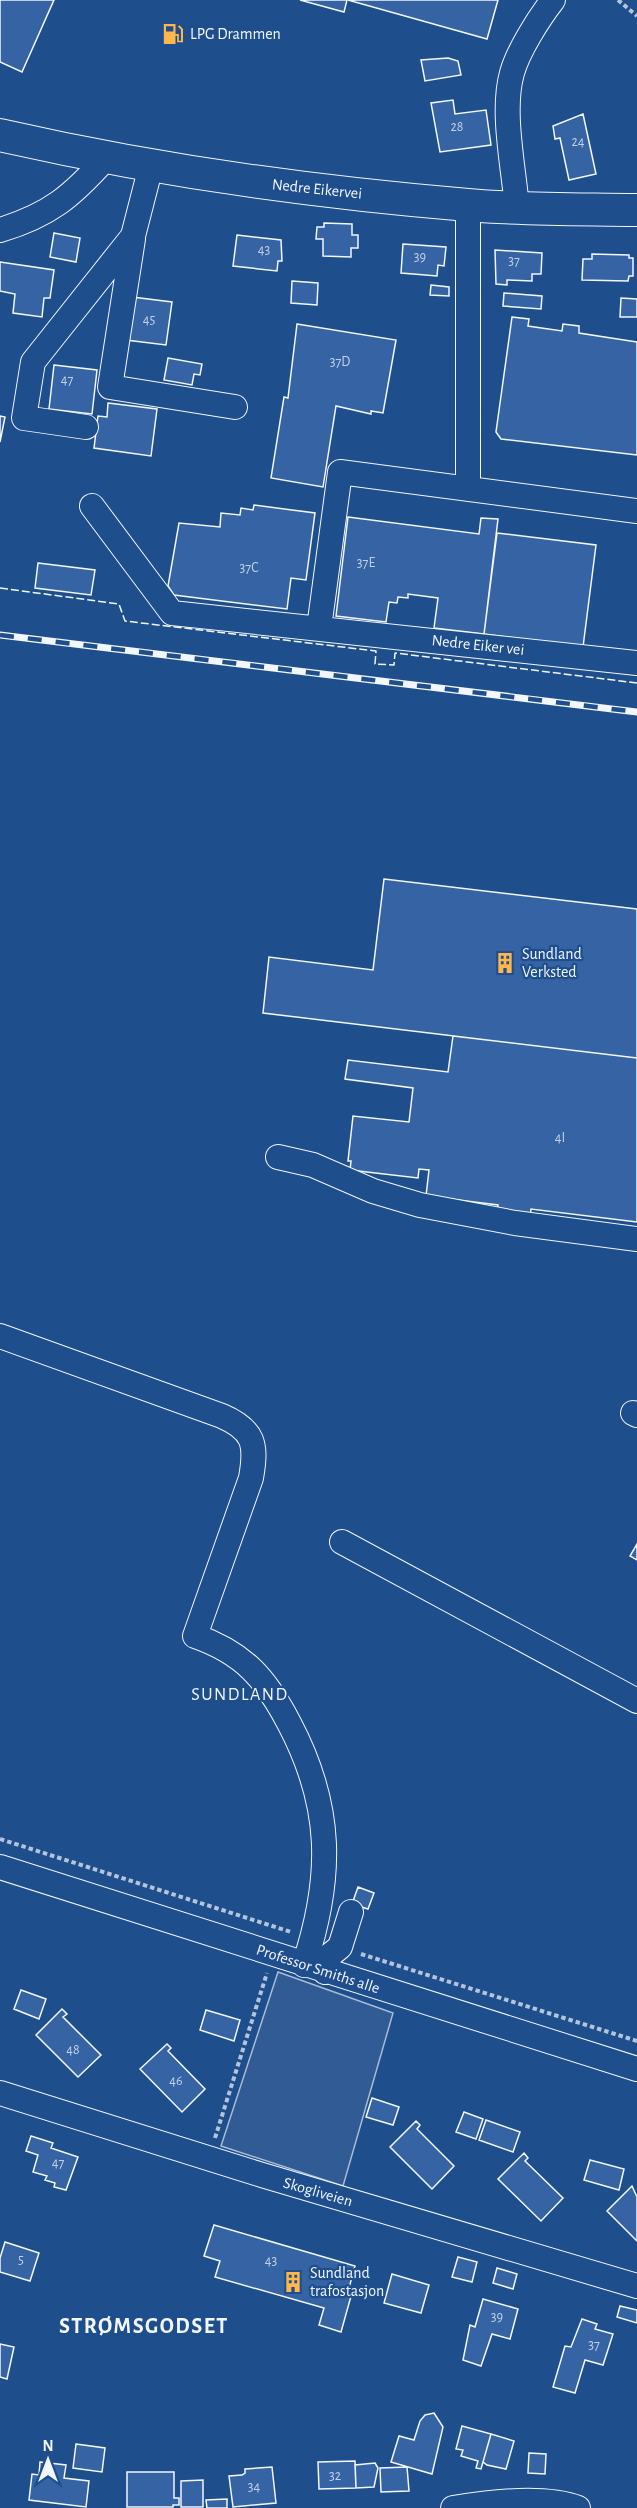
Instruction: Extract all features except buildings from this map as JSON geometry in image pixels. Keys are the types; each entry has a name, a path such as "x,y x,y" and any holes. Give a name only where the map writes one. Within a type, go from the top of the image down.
{"main road":[{"name":"Nedre Eikervei","path":"0,135 106,158 253,182 468,205 637,210"}],"street":[{"path":"517,208 508,106 512,73 543,13 553,0"},
{"path":"0,230 56,206 75,193 106,158"},
{"path":"151,166 133,236 110,387 235,407"},
{"path":"468,205 468,489"},
{"path":"86,427 24,418 33,362 133,236"},
{"path":"319,628 340,472 637,511"},
{"name":"Nedre Eiker vei","path":"92,506 172,613 637,663"},
{"path":"278,1157 313,1165 373,1191 420,1205 515,1223 637,1239"},
{"path":"0,1336 229,1419 246,1430 252,1442 254,1460 251,1478 195,1636 225,1649 251,1666 282,1707 312,1769 322,1818 323,1877 312,1939 314,1969"},
{"path":"342,1542 637,1701"},
{"name":"Professor Smiths alle","path":"0,1867 314,1969 637,2069"},
{"path":"314,1969 340,1947 351,1912"},
{"name":"Skogliveien","path":"0,2093 209,2159 637,2286"},
{"path":"453,2508 487,2503 563,2503 578,2508"}],"path":[{"path":"618,0 637,16"},
{"path":"209,2159 272,1955"}],"shaded area":[{"path":"278,1972 393,2013 343,2186 221,2146"}],"railway":[{"path":"0,635 637,712"}],"fence":[{"path":"0,588 119,604 125,621 376,651 375,664 394,665 395,653 637,683"}],"place":[{"name":"LPG Drammen","path":"173,34"},
{"name":"Sundland Verksted","path":"505,963"},
{"name":"Sundland trafostasjon","path":"293,2282"}],"district":[{"name":"SUNDLAND","path":"240,1695"},
{"name":"STRØMSGODSET","path":"144,2326"}]}
